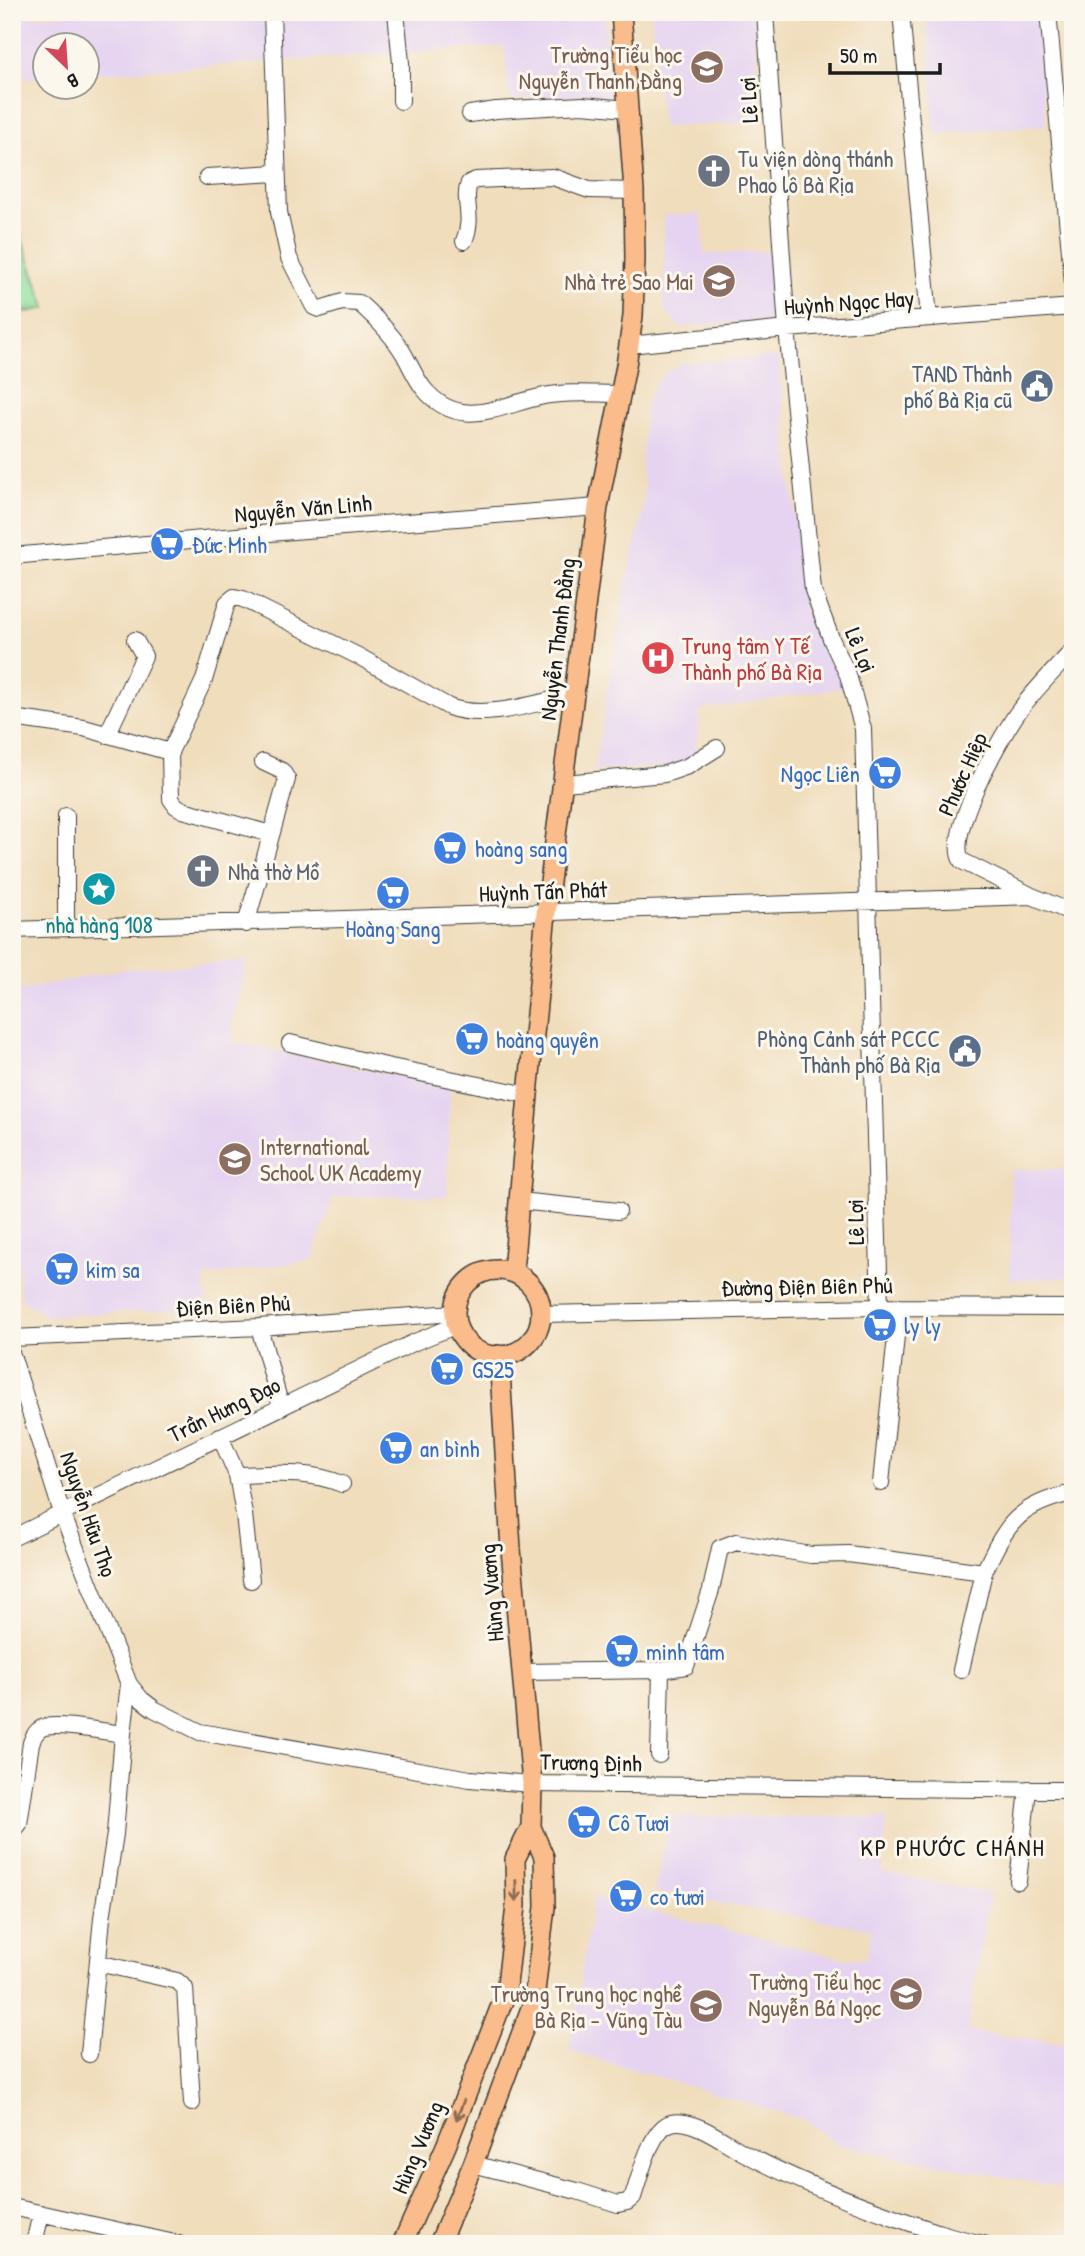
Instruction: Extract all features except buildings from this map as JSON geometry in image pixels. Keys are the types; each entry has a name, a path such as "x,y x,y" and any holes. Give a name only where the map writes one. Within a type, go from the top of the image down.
{"main road":[{"name":"Nguyễn Thanh Đằng","path":"513,1272 546,914 598,507 629,345 635,270 634,191 621,12"},
{"path":"497,1270 513,1272 524,1278 536,1291 542,1314 540,1324 530,1341 517,1352 499,1355 489,1355 475,1349 461,1335 456,1319 460,1293 474,1277 497,1270"},
{"name":"Hùng Vương","path":"439,2244 473,2164 534,2000 545,1907 544,1857 531,1827 532,1784 499,1355"},
{"name":"Hùng Vương","path":"402,2244 446,2146 506,1993 516,1906 515,1859 531,1827"}],"street":[{"path":"272,12 276,173 283,237 296,274 314,307 320,309 342,302 359,303 392,338 423,388 436,402 451,411 463,414 487,411 544,396 563,394 620,394"},
{"path":"396,12 401,63 401,101"},
{"name":"Lê Lợi","path":"765,12 787,329 813,590 848,675 863,729 880,1307"},
{"path":"901,12 929,318"},
{"path":"1048,12 1073,284"},
{"path":"470,114 569,105 628,109"},
{"path":"207,177 276,173"},
{"path":"464,241 470,220 467,190 469,183 476,180 553,177 589,190 634,191"},
{"name":"Huỳnh Ngọc Hay","path":"629,345 787,329 1073,307"},
{"name":"Nguyễn Văn Linh","path":"12,556 598,507"},
{"path":"271,834 183,810 171,799 170,752 204,680 226,603 234,597 360,657 462,712 487,712 576,694"},
{"path":"107,735 144,656 135,640"},
{"name":"Phước Hiệp","path":"1032,896 962,861 958,856 957,846 965,811 1016,715 1073,650"},
{"path":"12,718 53,722 170,752"},
{"path":"564,783 665,774 688,766 718,748"},
{"path":"246,924 287,779 282,771 263,762"},
{"path":"66,816 66,928"},
{"name":"Huỳnh Tấn Phát","path":"12,930 1032,896 1073,913"},
{"path":"290,1043 528,1095"},
{"path":"519,1200 618,1211"},
{"name":"Đường Điện Biên Phủ","path":"542,1314 880,1307 1073,1308"},
{"path":"881,1483 899,1307"},
{"name":"Điện Biên Phủ","path":"12,1338 456,1319"},
{"name":"Trần Hưng Đạo","path":"12,1538 415,1342 456,1319"},
{"path":"259,1327 281,1407"},
{"name":"Nguyễn Hữu Thọ","path":"12,1355 62,1513 129,1684"},
{"path":"220,1436 237,1475 251,1580"},
{"path":"237,1475 301,1473 325,1477 342,1484"},
{"path":"961,1670 984,1572 1007,1528 1019,1515 1047,1499 1073,1493"},
{"path":"522,1672 662,1670 686,1666 711,1590 720,1548 736,1542 811,1555 834,1553 984,1572"},
{"path":"659,1755 662,1670"},
{"path":"89,2054 102,1918 115,1834 129,1684"},
{"name":"Trương Định","path":"129,1684 141,1699 154,1709 200,1732 470,1779 532,1784 1073,1790"},
{"path":"12,1832 19,1824 31,1743 37,1732 43,1727 60,1727 123,1734"},
{"path":"1018,1881 1028,1789"},
{"path":"98,1963 177,1981 185,1988 192,2103"},
{"path":"473,2164 577,2190 618,2204 633,2197 654,2136 663,2126 684,2122 836,2197 925,2228 984,2244"},
{"path":"12,2207 141,2239 179,2244"},
{"path":"34,2244 41,2213"}],"shaded area":[{"path":"117,12 604,12 609,96 510,99 504,46 102,73 102,32 32,32 32,78 25,78 20,17"},
{"name":"Trường Tiểu học Nguyễn Thanh Đằng","path":"651,12 753,12 762,122 662,127"},
{"path":"926,12 1037,12 1046,125 935,134"},
{"name":"Nhà trẻ Sao Mai","path":"701,214 704,254 771,251 777,320 679,327 664,308 664,215"},
{"path":"778,356 805,611 846,687 700,710 696,753 678,766 594,771 625,589 644,505 641,468 646,403 653,388 665,373 682,363"},
{"name":"International School UK Academy","path":"247,961 232,1027 235,1042 450,1087 447,1196 334,1197 311,1260 204,1277 207,1308 46,1316 21,1298 14,1199 24,1181 20,1137 15,1124 13,992 125,969"},
{"path":"1073,1168 1073,1278 1010,1280 1011,1170"},
{"name":"Trường Tiểu học Nguyễn Bá Ngọc","path":"671,1816 887,1818 881,1872 990,1893 967,2029 982,2034 1073,2044 1073,2190 838,2145 805,2120 569,2051 594,1897 844,1959 866,1959 872,1929 654,1892"}],"green space":[{"path":"12,213 46,308 12,315"}],"place":[{"name":"Trường Tiểu học Nguyễn Thanh Đằng","path":"707,67"},
{"name":"Tu viện dòng thánh Phao lô Bà Rịa","path":"714,171"},
{"name":"Nhà trẻ Sao Mai","path":"719,281"},
{"name":"TAND Thành phố Bà Rịa cũ","path":"1037,386"},
{"name":"Đức Minh","path":"167,544"},
{"name":"Trung tâm Y Tế Thành phố Bà Rịa","path":"658,658"},
{"name":"Ngọc Liên","path":"885,773"},
{"name":"hoàng sang","path":"450,848"},
{"name":"Nhà thờ Mồ","path":"203,871"},
{"name":"nhà hàng 108","path":"99,889"},
{"name":"Hoàng Sang","path":"393,893"},
{"name":"hoàng quyên","path":"472,1039"},
{"name":"Phòng Cảnh sát PCCC Thành phố Bà Rịa","path":"965,1051"},
{"name":"International School UK Academy","path":"235,1159"},
{"name":"kim sa","path":"62,1269"},
{"name":"ly ly","path":"880,1325"},
{"name":"GS25","path":"447,1369"},
{"name":"an bình","path":"396,1448"},
{"name":"minh tâm","path":"622,1651"},
{"name":"Cô Tươi","path":"584,1822"},
{"name":"co tươi","path":"626,1896"},
{"name":"Trường Tiểu học Nguyễn Bá Ngọc","path":"906,1994"},
{"name":"Trường Trung học nghề Bà Rịa - Vũng Tàu","path":"706,2006"}],"district":[{"name":"KP PHƯỚC CHÁNH","path":"953,1847"}]}
